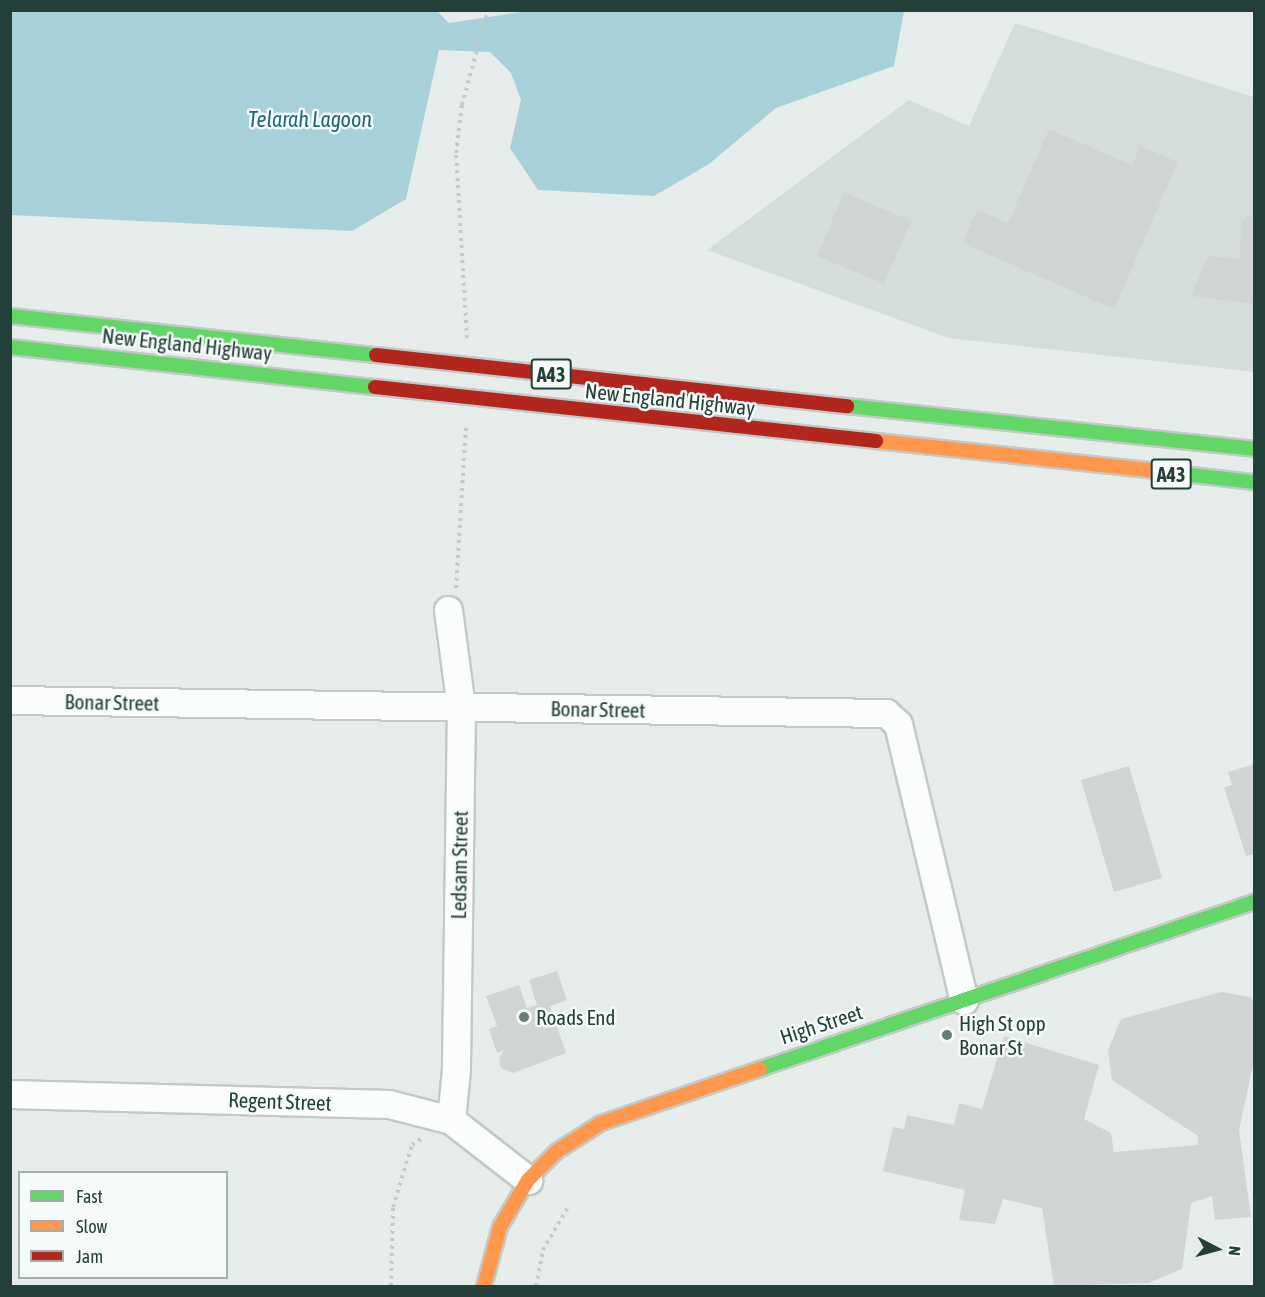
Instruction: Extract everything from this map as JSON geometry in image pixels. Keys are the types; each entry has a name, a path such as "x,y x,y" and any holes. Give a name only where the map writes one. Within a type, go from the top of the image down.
{"main road":[{"name":"New England Highway","path":"10,316 1254,449"},
{"name":"New England Highway","path":"10,347 1254,482"},
{"path":"1092,433 1170,423"},
{"name":"High Street","path":"484,1287 500,1227 528,1180 556,1152 601,1123 1254,902"}],"street":[{"name":"Ledsam Street","path":"448,610 461,707 456,1069 451,1120"},
{"name":"Bonar Street","path":"10,700 886,713 898,724 964,1000"},
{"name":"Regent Street","path":"10,1094 389,1104 451,1120 528,1180"}],"path":[{"path":"467,339 456,153 462,105 475,68 488,10"},
{"path":"448,610 456,585 466,424"},
{"path":"391,1287 393,1207 412,1144 451,1120"},
{"path":"536,1287 543,1250 567,1209"}],"shaded area":[{"path":"1015,23 1254,97 1254,372 949,338 707,250 909,100 969,126"}],"water":[{"name":"Telarah Lagoon","path":"535,10 904,11 894,66 776,108 709,164 654,196 538,190 510,148 521,100 511,73 490,52 439,50 406,199 352,231 11,215 11,11 437,11 449,23"}],"building":[{"path":"1049,129 1132,165 1140,146 1178,162 1114,309 962,243 977,210 1008,223"},
{"path":"844,192 911,221 884,284 817,256"},
{"path":"1254,213 1254,304 1191,296 1208,256 1239,259 1242,220"},
{"path":"1254,764 1254,854 1246,856 1224,787 1232,785 1228,772"},
{"path":"1129,766 1162,878 1114,892 1081,780"},
{"name":"Roads End","path":"557,971 567,1000 550,1006 566,1053 513,1073 501,1068 499,1058 504,1050 497,1053 489,1029 497,1026 486,996 519,985 527,1008 537,1005 529,980"},
{"path":"1221,992 1251,997 1254,1004 1254,1060 1239,1130 1251,1217 1215,1220 1212,1196 1191,1203 1182,1269 1148,1283 1054,1286 1042,1208 1003,1199 995,1224 959,1220 965,1190 883,1171 893,1127 904,1129 907,1115 954,1125 959,1103 982,1109 1004,1036 1099,1065 1084,1119 1111,1133 1114,1152 1198,1145 1198,1136 1112,1080 1108,1050 1121,1019"}],"traffic: fast":[{"path":"10,316 376,355"},
{"path":"10,347 375,387"},
{"path":"847,406 1254,449"},
{"path":"1157,471 1254,482"},
{"path":"760,1069 1254,902"}],"traffic: slow":[{"path":"876,441 1157,471"},
{"path":"484,1286 500,1227 528,1180 556,1152 601,1123 760,1069"}],"traffic: jam":[{"path":"376,355 847,406"},
{"path":"375,387 876,441"}],"place":[{"name":"Roads End","path":"524,1017"},
{"name":"High St opp Bonar St","path":"947,1035"}]}
